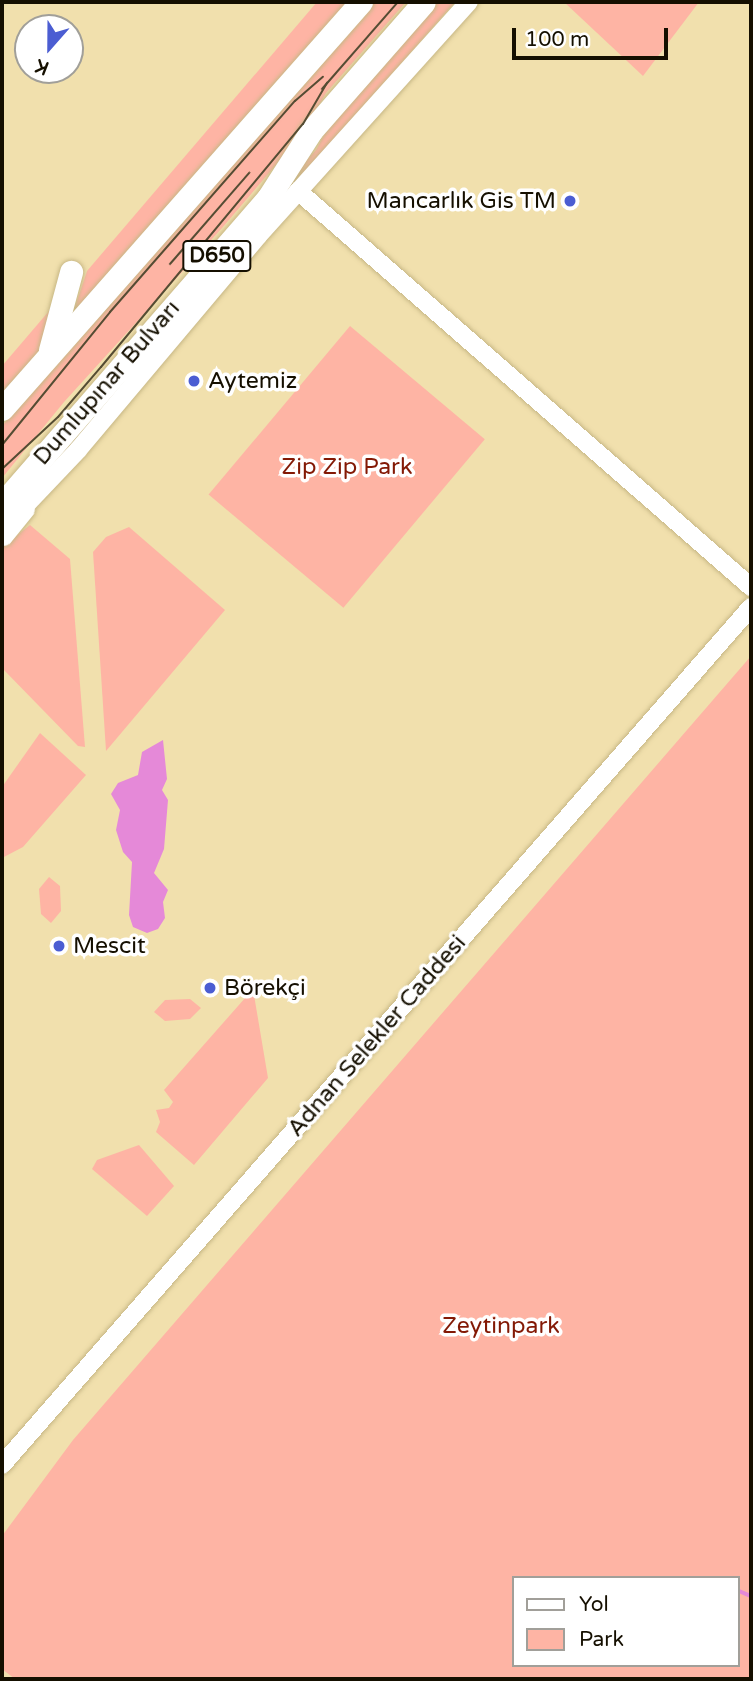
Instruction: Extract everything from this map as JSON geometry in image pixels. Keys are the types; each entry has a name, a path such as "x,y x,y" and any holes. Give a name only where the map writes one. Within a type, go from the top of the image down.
{"highway":[{"name":"D650","path":"2,410 361,2"},
{"name":"Dumlupınar Bulvarı","path":"2,534 12,506 268,198 312,131 424,2"},
{"path":"258,236 268,198"},
{"path":"48,356 71,272"}],"street":[{"path":"12,506 78,450 258,236 469,2"},
{"path":"298,191 751,587"},
{"name":"Adnan Selekler Caddesi","path":"2,1465 751,607"}],"green space":[{"path":"317,2 347,2 71,319 87,271"},
{"path":"374,2 406,2 326,93 304,132 222,228 64,402 2,478 2,426"},
{"path":"436,2 455,2 265,218 266,205 316,150 331,122"},
{"path":"564,2 699,2 643,76"},
{"path":"55,304 44,348 2,396 2,366"},
{"name":"Zip Zip Park","path":"350,326 485,439 343,608 209,495"},
{"path":"30,525 70,559 85,747 78,746 2,668 2,547"},
{"path":"129,527 225,610 106,751 93,552 106,537"},
{"name":"Zeytinpark","path":"751,656 751,1679 15,1679 2,1669 2,1536 73,1440"},
{"path":"40,733 86,775 23,847 2,858 2,787"},
{"path":"49,877 60,886 61,911 51,923 41,914 39,889"},
{"path":"253,989 268,1078 194,1165 156,1132 160,1122 156,1110 169,1108 173,1102 164,1090"},
{"path":"190,999 201,1008 190,1019 165,1021 154,1012 165,1000"},
{"path":"139,1145 174,1186 147,1216 92,1169 97,1160"}],"shaded area":[{"path":"163,740 167,779 162,790 168,800 164,849 154,873 168,890 163,902 165,918 158,929 147,933 133,927 129,915 132,862 123,852 116,830 120,810 111,794 118,783 138,775 142,752"}],"waterway":[{"path":"739,1591 751,1596"}],"tram line":[{"path":"322,89 398,2"},
{"path":"2,445 110,312 295,101 323,77"},
{"path":"2,469 58,417 101,367 303,124 327,83"},
{"path":"170,264 249,173"}],"place":[{"name":"Mancarlık Gis TM","path":"570,201"},
{"name":"Aytemiz","path":"194,381"},
{"name":"Mescit","path":"59,946"},
{"name":"Börekçi","path":"210,988"}]}
